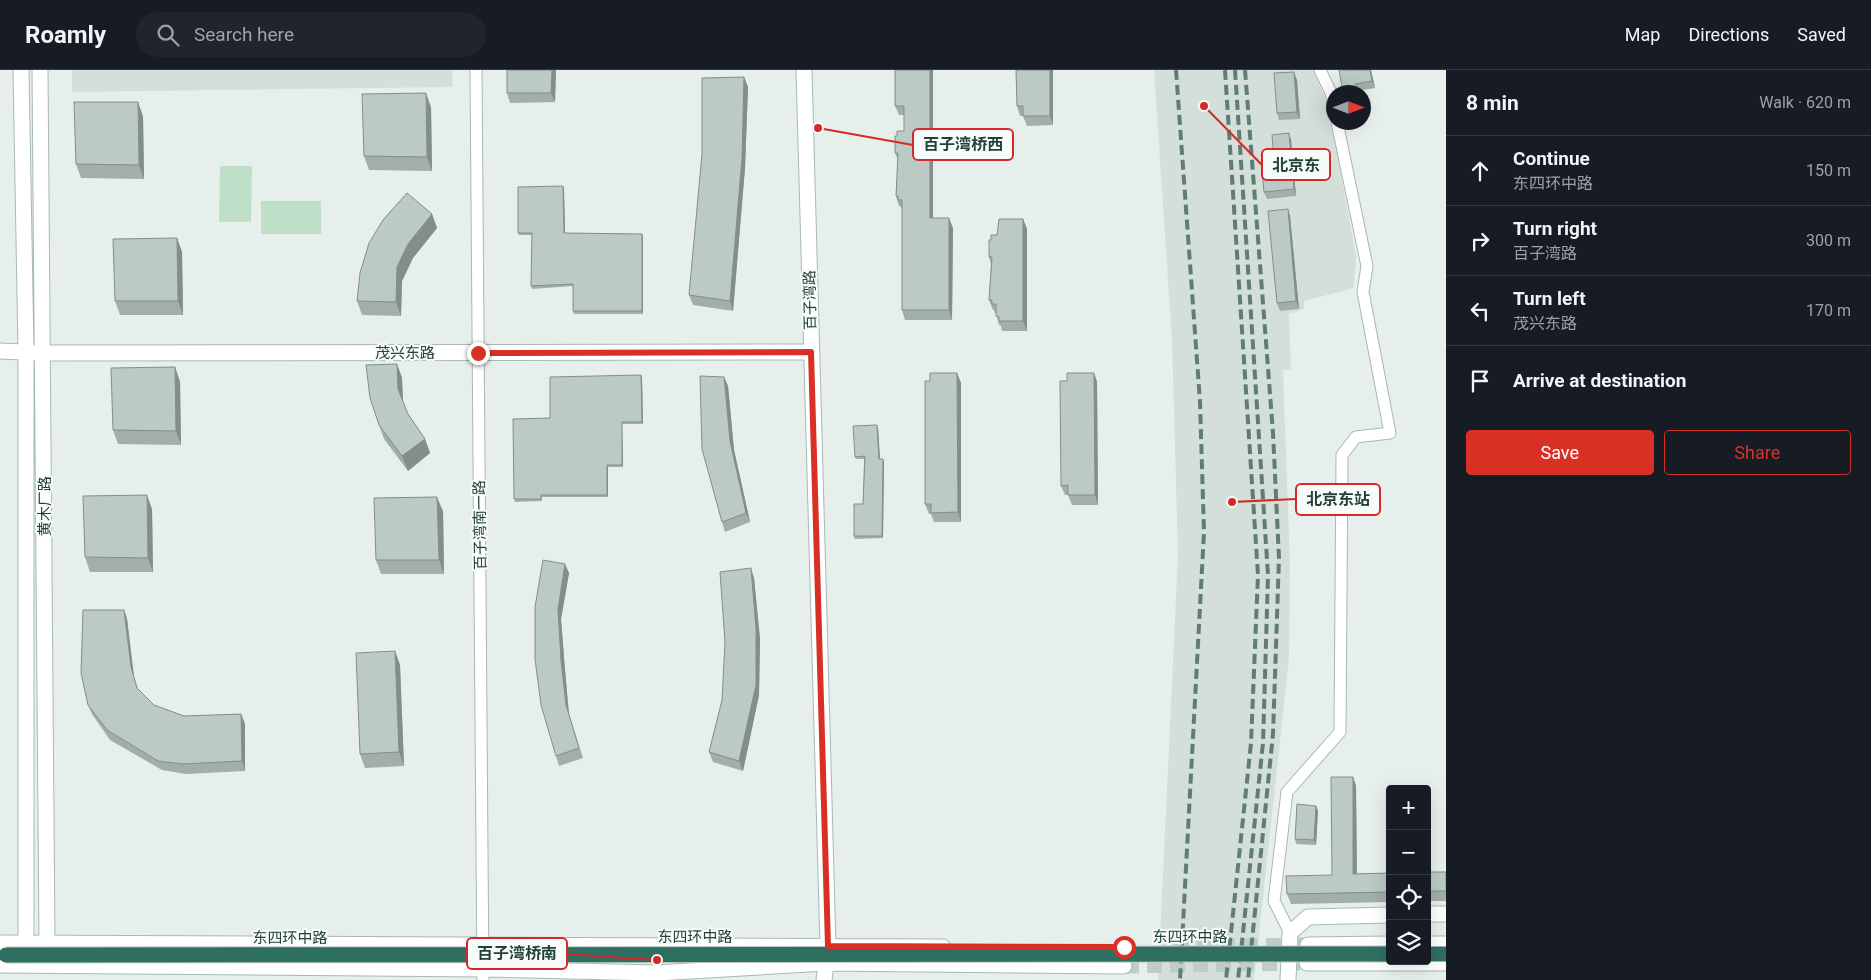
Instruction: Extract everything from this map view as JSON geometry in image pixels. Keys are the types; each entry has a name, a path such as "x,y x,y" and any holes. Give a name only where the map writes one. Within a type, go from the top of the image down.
{"highway":[{"name":"东四环中路","path":"0,956 1386,954"},
{"path":"1431,954 1446,954"}],"street":[{"path":"21,70 26,351 26,943"},
{"name":"黄木厂路","path":"40,70 44,353 47,942"},
{"name":"百子湾南一路","path":"476,70 483,974"},
{"name":"百子湾路","path":"804,70 828,946 824,980"},
{"path":"1320,70 1327,85"},
{"path":"1288,980 1290,933 1274,901 1288,792 1340,732 1342,455 1356,437 1390,433 1362,292 1366,266 1339,130"},
{"name":"茂兴东路","path":"0,351 44,353 811,352"},
{"path":"1431,914 1446,914"},
{"path":"1290,933 1308,917 1386,915"},
{"name":"东四环中路","path":"0,943 1124,947"},
{"path":"1308,945 1386,944"},
{"path":"1431,944 1446,944"},
{"name":"东四环中路","path":"0,965 483,974 657,973 825,963 1124,966"},
{"path":"1307,963 1446,963"}],"shaded area":[{"path":"72,70 452,70 453,87 72,92"},
{"path":"1154,70 1313,70 1326,101 1326,130 1333,130 1356,256 1354,288 1304,301 1304,309 1289,314 1291,370 1283,370 1290,564 1289,658 1254,980 1158,980 1178,555 1172,340"}],"green space":[{"path":"220,166 252,166 251,222 219,222"},
{"path":"261,201 321,201 321,234 261,234"}],"building":[{"path":"507,70 552,70 551,93 507,93"},
{"path":"895,70 930,70 930,218 949,218 949,310 902,310 902,200 898,200 898,196 896,196 898,153 895,153 895,136 897,136 897,131 904,131 904,106 895,106"},
{"path":"1016,70 1050,70 1050,116 1023,116 1023,106 1017,106"},
{"path":"1339,70 1370,70 1372,81 1355,85 1342,85"},
{"path":"1294,72 1297,112 1277,113 1274,73"},
{"path":"744,77 742,158 730,301 689,295 702,154 702,78"},
{"path":"426,93 427,157 364,156 362,94"},
{"path":"74,102 138,102 139,165 76,164"},
{"path":"1289,133 1294,189 1264,192 1262,171 1275,170 1272,135"},
{"path":"563,186 564,233 642,234 642,311 573,311 573,284 531,286 532,233 518,233 518,187"},
{"path":"407,193 432,214 408,244 397,267 396,302 357,301 360,273 369,243 383,220"},
{"path":"1288,209 1296,301 1277,303 1268,211"},
{"path":"999,219 1023,219 1023,321 999,321 999,317 996,316 996,304 992,304 992,300 989,300 992,257 989,257 989,240 991,240 991,235 997,235"},
{"path":"177,238 178,301 115,301 113,239"},
{"path":"397,364 398,389 408,414 425,439 402,456 379,425 370,398 366,365"},
{"path":"175,367 176,431 113,430 111,368"},
{"path":"930,373 957,373 958,512 931,513 931,504 925,504 925,381 930,381"},
{"path":"1067,373 1094,373 1095,495 1068,495 1068,485 1061,486 1060,381 1067,381"},
{"path":"641,375 642,422 622,422 622,465 607,465 607,495 541,495 541,499 514,499 513,419 550,418 550,377"},
{"path":"700,376 724,377 730,441 746,513 722,522 702,449"},
{"path":"877,425 879,459 883,459 882,536 854,536 854,504 863,504 865,456 855,457 853,426"},
{"path":"147,495 148,558 85,557 83,496"},
{"path":"437,497 439,560 376,560 374,498"},
{"path":"543,560 565,564 558,609 561,661 566,705 579,748 556,756 541,705 535,659 535,607"},
{"path":"751,568 756,629 756,685 739,761 709,752 722,700 725,642 720,572"},
{"path":"83,610 124,610 131,667 137,688 154,705 184,716 241,714 242,761 183,764 158,761 107,730 88,705 81,673"},
{"path":"395,651 399,752 360,754 356,653"},
{"path":"1331,777 1353,777 1353,874 1386,873 1386,892 1287,894 1286,876 1332,875"},
{"path":"1297,804 1316,806 1314,840 1295,839"},
{"path":"1431,872 1446,872 1446,891 1431,891"}],"tunnel":[{"path":"1174,947 1308,945"},
{"path":"1124,966 1307,963"}],"railway":[{"path":"1176,70 1200,402 1204,532 1180,980"},
{"path":"1225,70 1258,575 1251,743 1226,980"},
{"path":"1235,70 1268,575 1263,743 1238,980"},
{"path":"1245,70 1273,433 1279,558 1273,734 1248,980"}],"place":[{"name":"北京东","path":"1204,106"},
{"name":"百子湾桥西","path":"818,128"},
{"name":"北京东站","path":"1232,502"},
{"name":"百子湾桥南","path":"657,960"}],"route":[{"path":"478,353 811,352 828,946 1124,947"}]}
